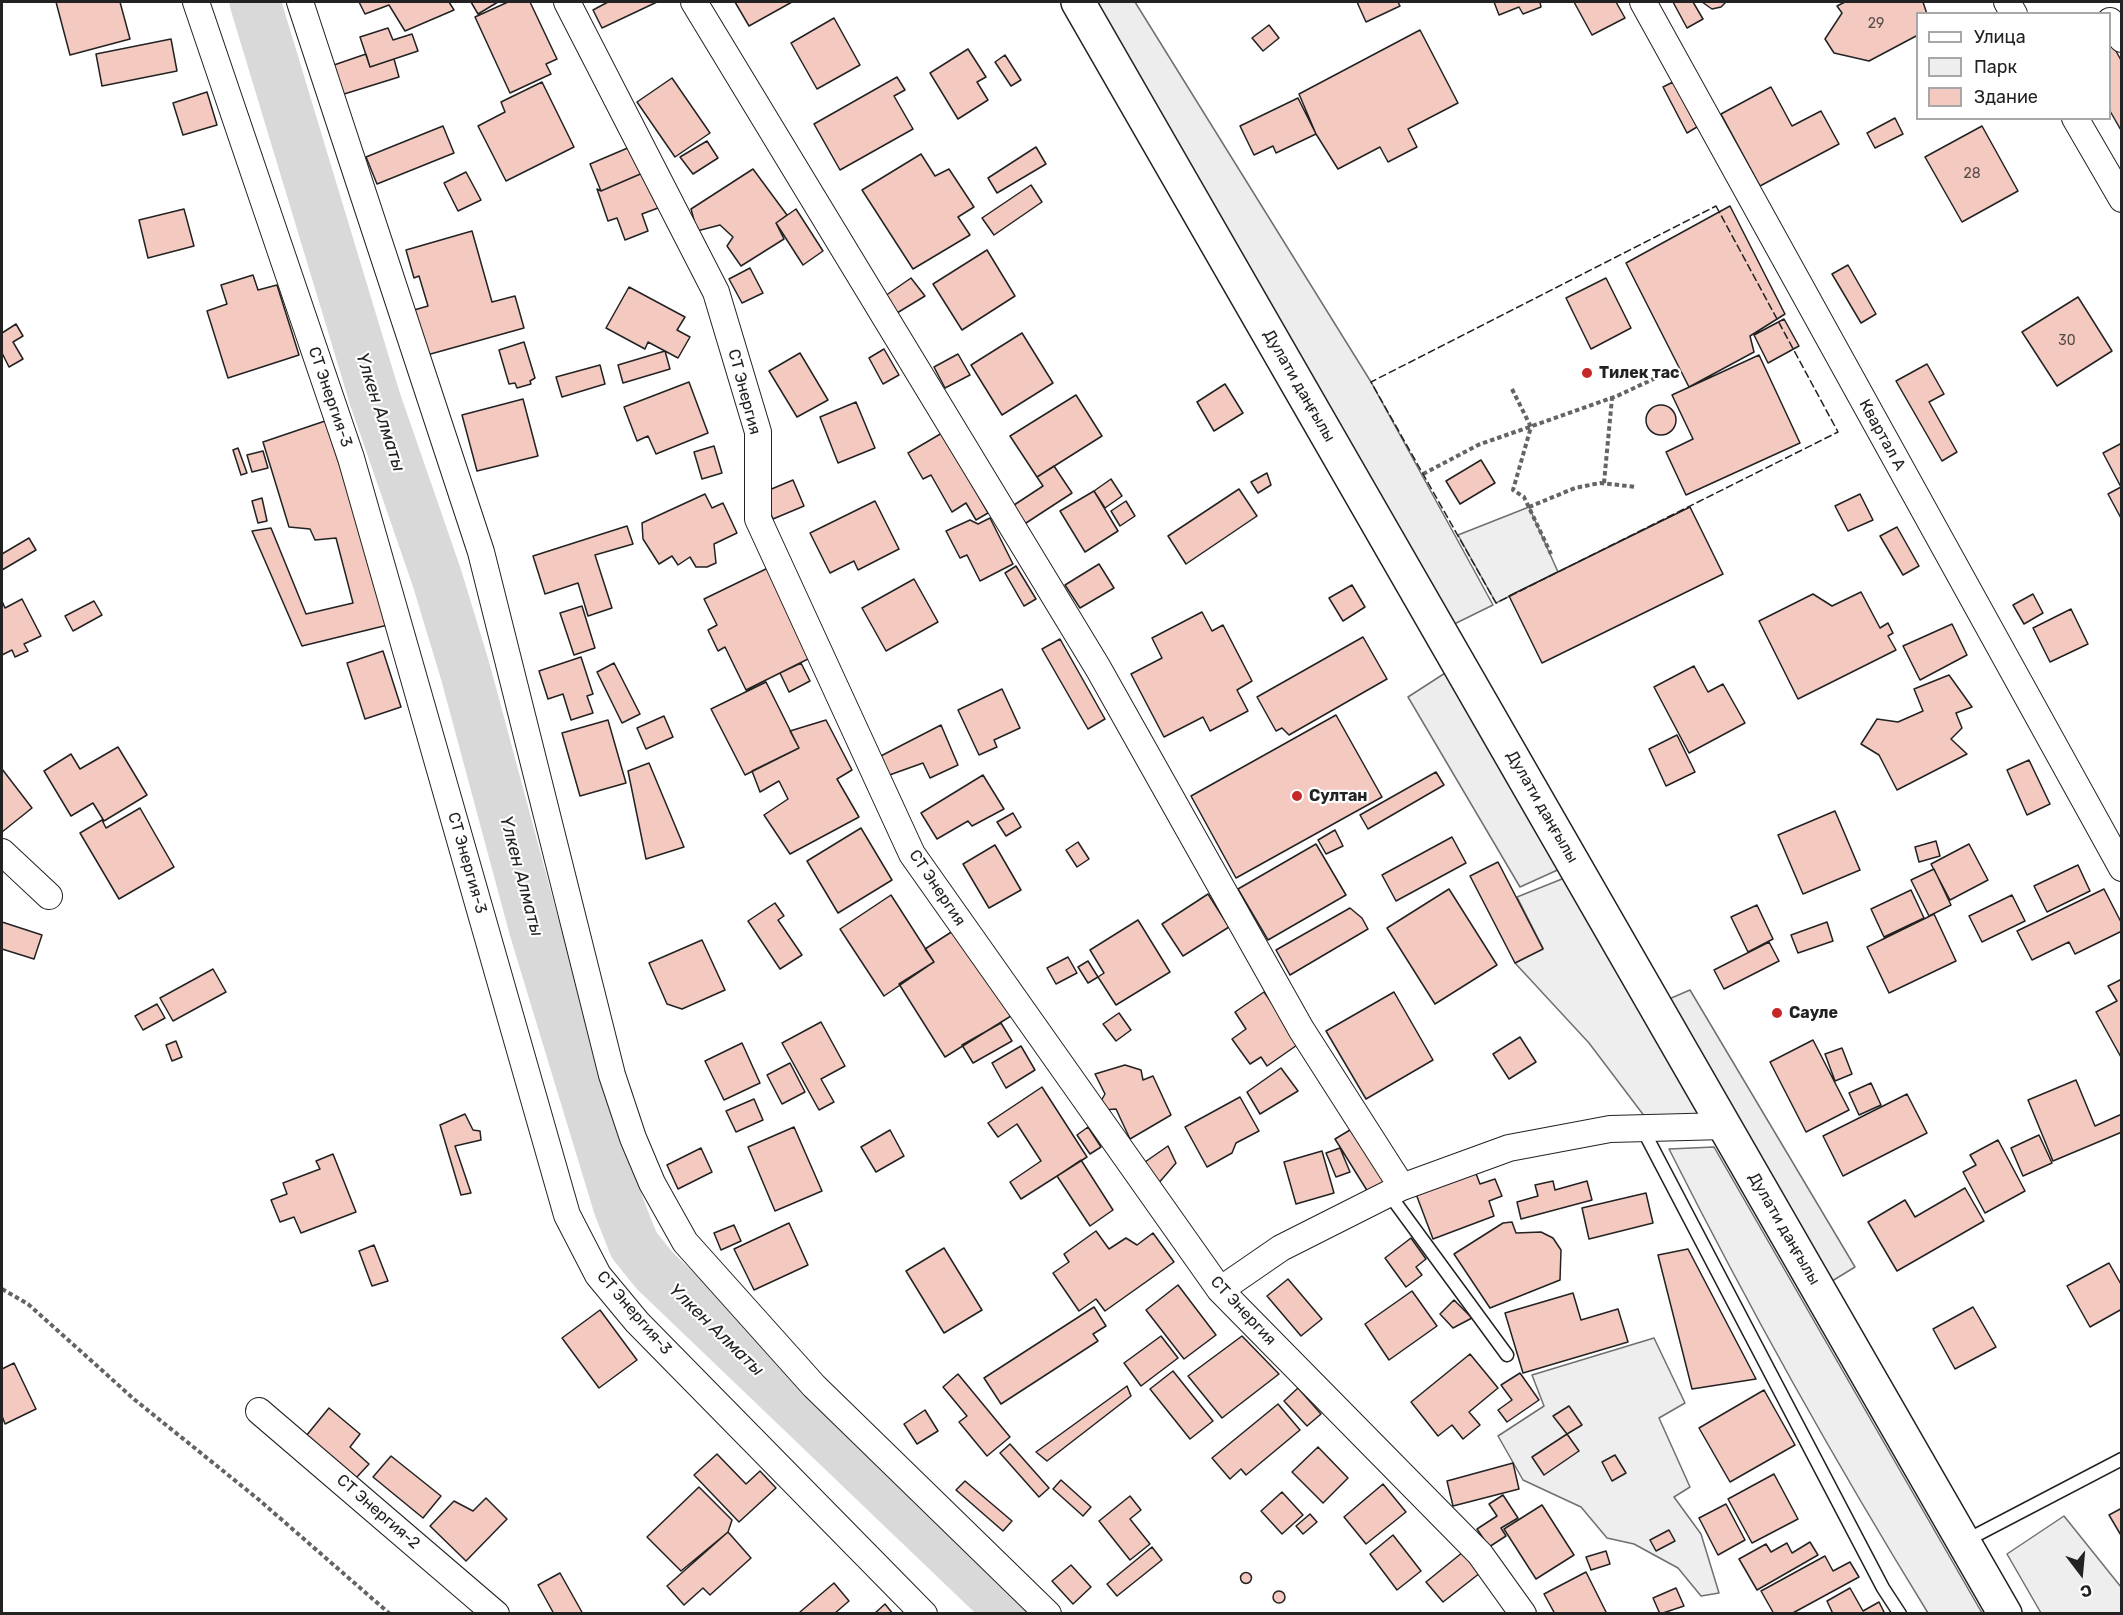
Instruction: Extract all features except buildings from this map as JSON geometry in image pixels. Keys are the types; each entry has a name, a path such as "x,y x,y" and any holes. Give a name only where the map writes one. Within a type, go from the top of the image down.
{"main road":[{"name":"Дулати даңғылы","path":"1078,2 2005,1614"}],"street":[{"name":"СТ Энергия-3","path":"196,2 351,458 567,1215 598,1275 637,1322 924,1614"},
{"path":"300,2 480,552 612,1075 633,1138 652,1183 685,1242 814,1386 1048,1614"},
{"name":"СТ Энергия","path":"567,2 716,292 758,432 758,519 912,854 1221,1290 1480,1554 1523,1614"},
{"path":"694,2 1098,668 1301,1029 1395,1190"},
{"name":"Квартал А","path":"1643,2 2121,868"},
{"path":"2111,24 2121,39"},
{"path":"2076,120 2121,199"},
{"path":"2,852 49,896"},
{"path":"1221,1290 1281,1248 1395,1190 1509,1148 1610,1129 1725,1126"},
{"name":"СТ Энергия-2","path":"259,1411 496,1614"}],"lane":[{"path":"1642,1128 1883,1588 1900,1614"},
{"path":"1395,1190 1507,1355"},
{"path":"1964,1542 2121,1459"}],"path":[{"path":"1423,474 1478,445 1612,398 1679,367"},
{"path":"1512,389 1531,427 1513,490 1524,497 1551,554"},
{"path":"1604,483 1612,398"},
{"path":"1529,507 1575,488 1604,483 1637,488"},
{"path":"2,1289 28,1304 135,1400 258,1499 390,1614"}],"green space":[{"path":"1529,507 1558,572 1496,603 1458,535"},
{"path":"1572,875 1703,1114 1645,1117 1589,1043 1515,963 1543,948 1517,897"},
{"path":"1714,1147 1982,1613 1928,1613 1826,1442 1730,1267 1669,1149"},
{"path":"1654,1338 1685,1403 1659,1418 1690,1487 1674,1497 1701,1534 1719,1593 1701,1596 1678,1568 1634,1544 1607,1538 1581,1507 1523,1480 1498,1436 1544,1406 1532,1375"},
{"path":"2064,1516 2121,1587 2121,1613 2041,1613 2007,1554"}],"shaded area":[{"path":"1078,2 1135,2 1371,382 1493,605 1440,631"},
{"path":"1456,666 1573,863 1520,887 1408,697"},
{"path":"1690,990 1855,1267 1819,1289 1655,1005"}],"waterway":[{"name":"Үлкен Алматы","path":"255,2 375,399 437,578 466,674 534,927 619,1207 634,1245 655,1271 1013,1614"}],"fence":[{"path":"1716,206 1838,432 1496,603 1371,382 1716,206"}],"place":[{"name":"Тилек тас","path":"1587,373"},
{"name":"Султан","path":"1297,796"},
{"name":"Сауле","path":"1777,1013"}]}
